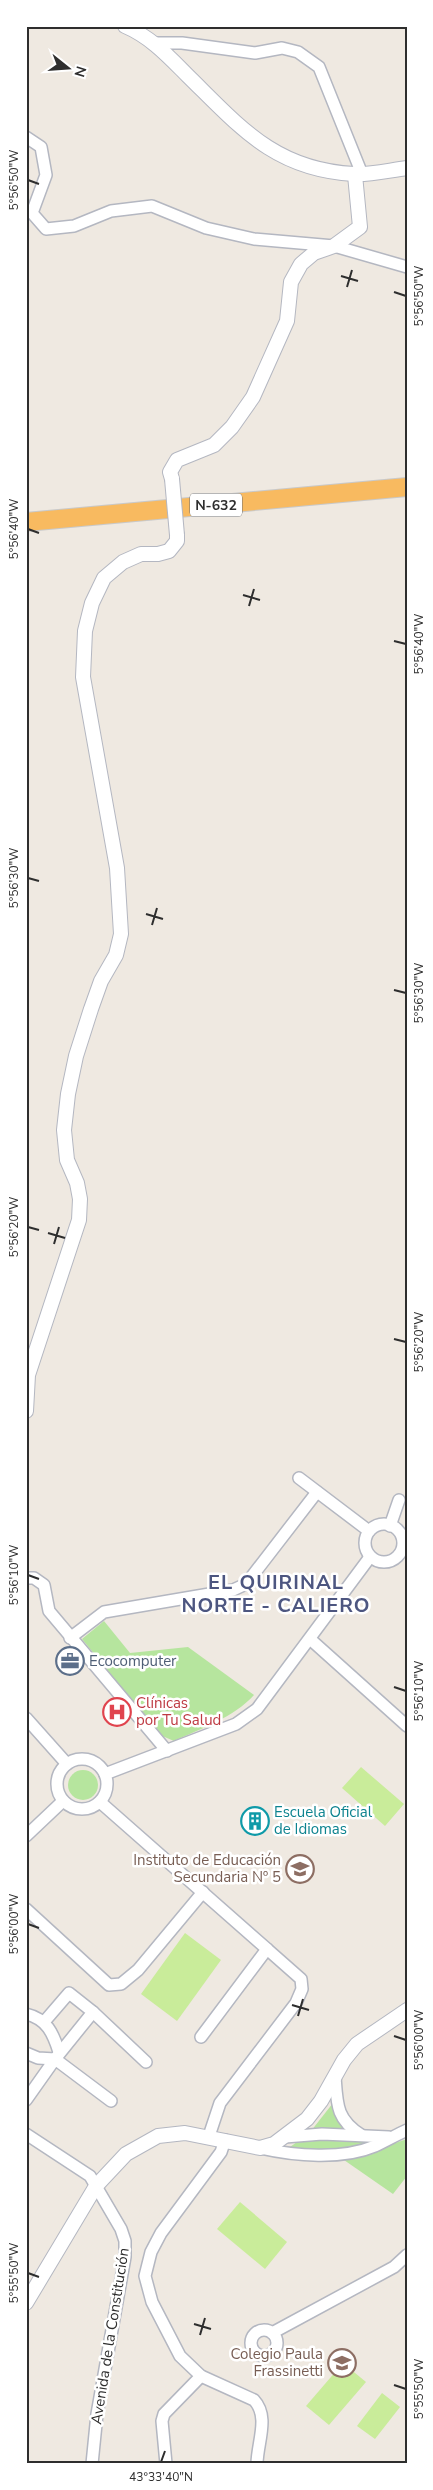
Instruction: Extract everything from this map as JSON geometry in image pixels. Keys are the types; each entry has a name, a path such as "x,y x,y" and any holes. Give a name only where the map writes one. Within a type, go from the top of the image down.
{"highway":[{"name":"N-632","path":"26,522 407,487"}],"street":[{"path":"126,26 154,42 251,137 309,169 358,174 407,168"},
{"path":"26,1410 28,1375 80,1220 80,1199 77,1183 67,1160 64,1130 76,1056 96,995 116,954 121,934 122,908 117,868 83,677 85,630 92,603 104,578 123,562 141,554 158,554 169,551 177,541 170,472 177,460 214,445 232,427 253,397 287,321 291,282 301,264 314,253 334,246 360,227 358,174 318,67 298,52 282,48 255,53 182,43 154,42"},
{"path":"26,137 41,147 46,175 32,213 46,229 74,226 111,212 152,206 206,228 235,235 280,242 334,246 407,267"},
{"path":"299,1478 369,1531"},
{"path":"70,1638 104,1612 233,1590 246,1584 317,1492"},
{"path":"390,1526 398,1500"},
{"path":"381,1524 390,1526 401,1535 405,1545 398,1557 390,1562 376,1561 370,1557 364,1545 369,1531 381,1524"},
{"path":"105,1774 236,1724 257,1710 370,1557"},
{"path":"26,1578 34,1578 44,1585 49,1611 168,1751"},
{"path":"310,1639 407,1726"},
{"path":"26,1718 67,1764"},
{"path":"83,1759 92,1762 105,1774 107,1788 100,1802 90,1808 81,1810 70,1806 64,1801 57,1785 59,1775 67,1764 83,1759"},
{"path":"26,1836 64,1801"},
{"path":"100,1802 301,1979 302,1989 296,2003 220,2104 209,2136"},
{"path":"26,1909 109,1985 121,1984 138,1970 203,1892"},
{"path":"201,2037 267,1949"},
{"path":"44,2022 69,1993 93,2012 146,2062"},
{"path":"260,2148 274,2144 307,2119 321,2101 335,2076 357,2044 407,2010"},
{"path":"26,2100 57,2056 93,2012"},
{"path":"26,2014 44,2022 52,2030 57,2056 111,2101"},
{"path":"26,2053 38,2058 57,2056"},
{"path":"335,2076 339,2112 349,2128 363,2136"},
{"path":"26,2304 96,2186 126,2154 158,2136 185,2133 209,2136 289,2155 333,2154 375,2146 407,2130"},
{"name":"Avenida de la Constitución","path":"26,2134 90,2176 121,2228 125,2240 125,2256 98,2406 92,2464"},
{"path":"285,2137 322,2134 391,2137"},
{"path":"225,2140 221,2152 161,2233 151,2252 145,2276 152,2302 180,2356 201,2376 254,2400 259,2405 262,2418 257,2464"},
{"path":"272,2332 394,2267 407,2255"},
{"path":"166,2464 162,2420 164,2414 201,2376"}],"green space":[{"path":"104,1621 130,1653 188,1647 254,1695 227,1716 174,1741 160,1735 82,1639"},
{"path":"361,1767 404,1804 385,1826 342,1788"},
{"path":"83,1770 94,1774 98,1785 94,1796 83,1800 72,1796 68,1785 72,1774"},
{"path":"185,1933 221,1960 177,2021 141,1994"},
{"path":"333,2103 349,2131 311,2131"},
{"path":"301,2139 379,2141 331,2150 286,2150"},
{"path":"407,2139 407,2176 393,2194 344,2160"},
{"path":"240,2202 287,2242 265,2269 217,2229"},
{"path":"343,2363 366,2382 329,2425 306,2406"},
{"path":"382,2393 400,2407 375,2439 357,2426"}],"place":[{"name":"Ecocomputer","path":"70,1661"},
{"name":"Clínicas por Tu Salud","path":"117,1712"},
{"name":"Escuela Oficial de Idiomas","path":"255,1821"},
{"name":"Instituto de Educación Secundaria Nº 5","path":"300,1869"},
{"name":"Colegio Paula Frassinetti","path":"342,2363"}],"district":[{"name":"EL QUIRINAL NORTE - CALIERO","path":"276,1594"}]}
